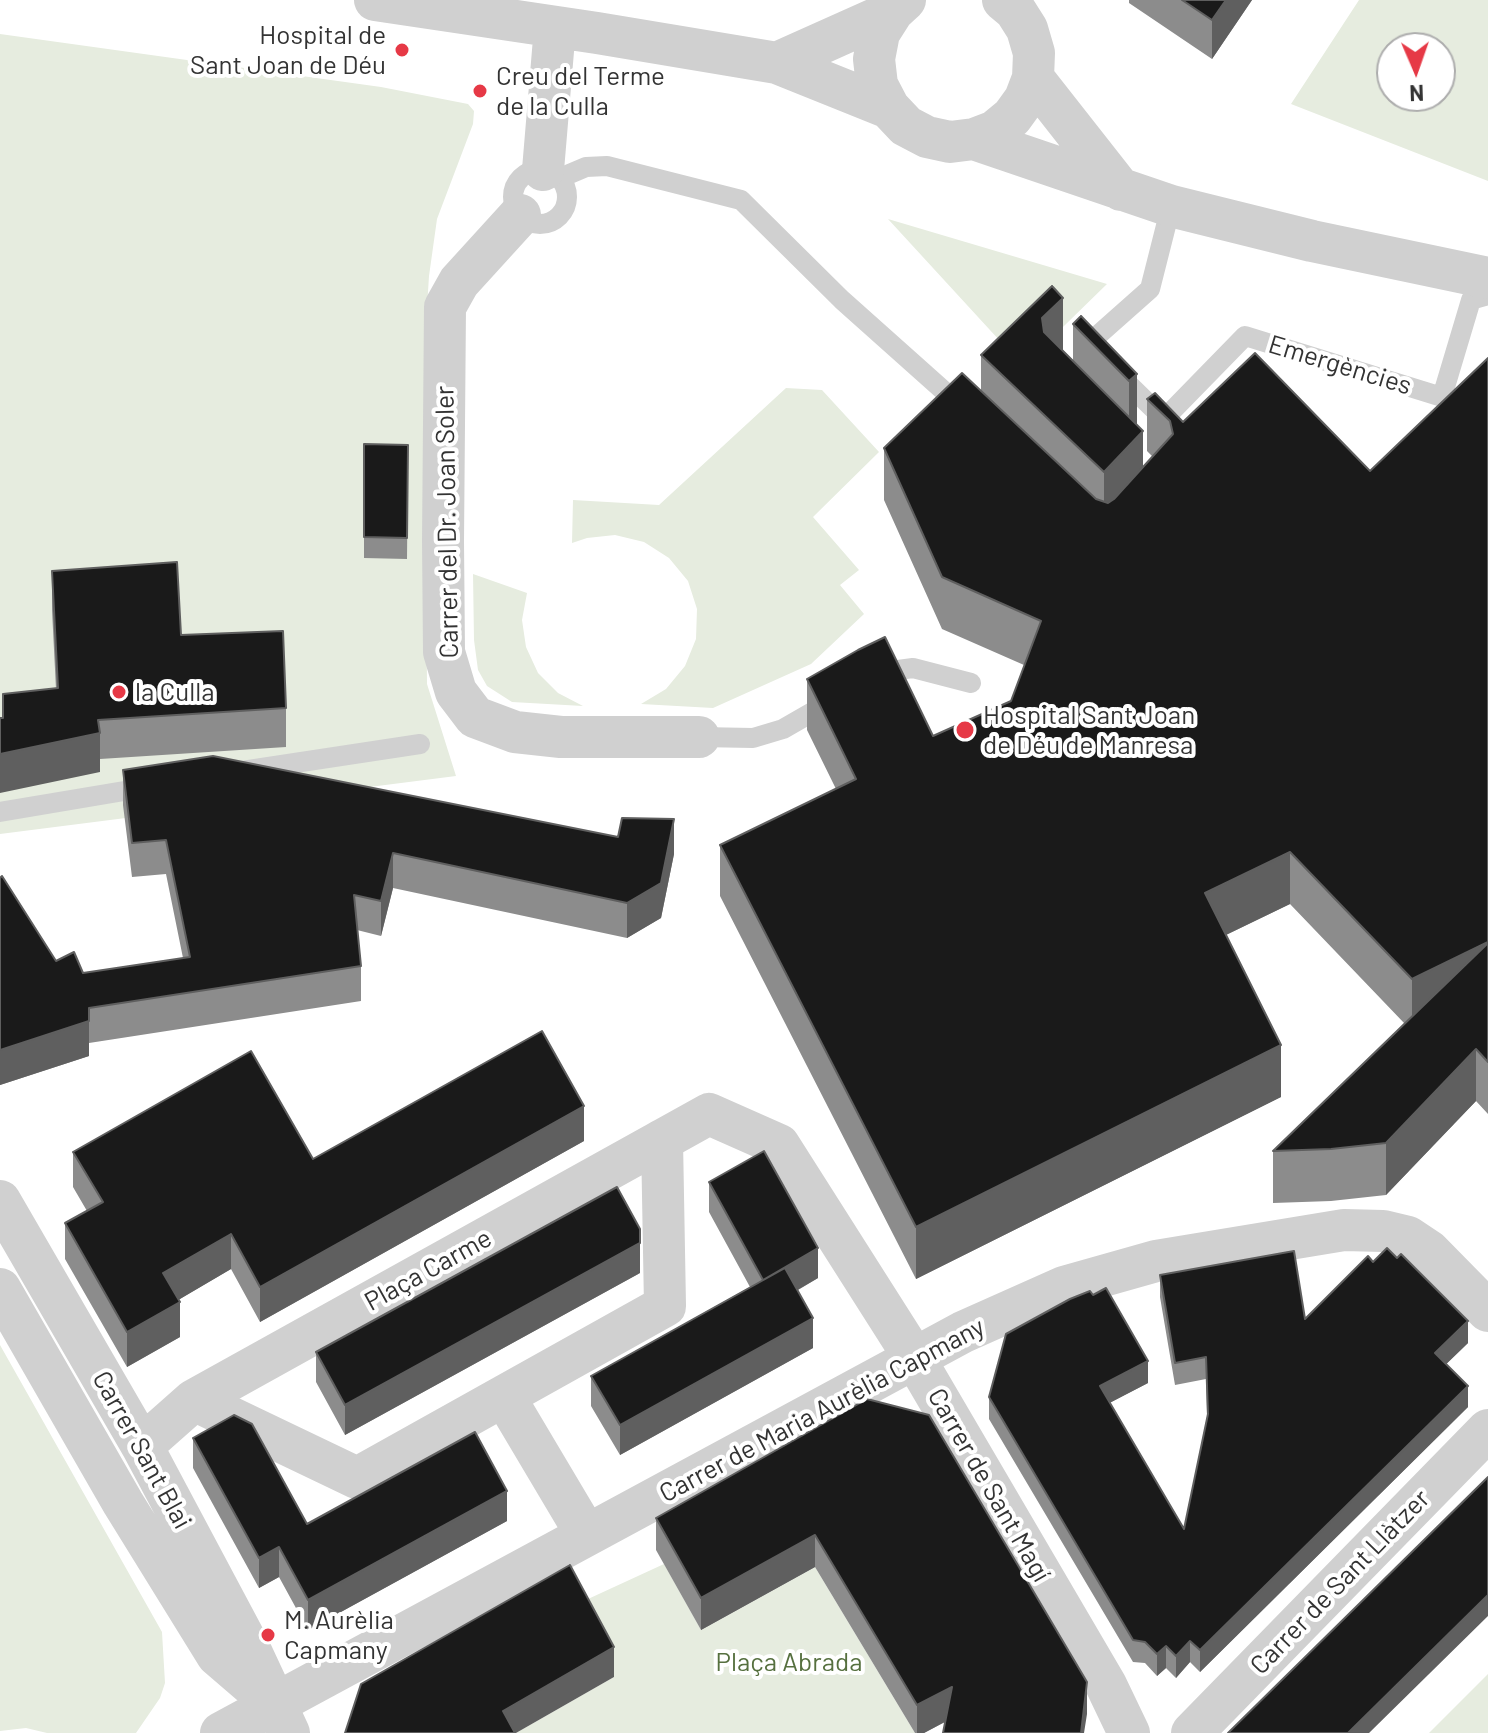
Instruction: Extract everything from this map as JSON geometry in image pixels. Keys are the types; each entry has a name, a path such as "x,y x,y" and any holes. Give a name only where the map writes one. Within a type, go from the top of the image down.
{"street":[{"path":"375,0 777,63 889,108"},
{"path":"777,63 899,5"},
{"path":"899,5 879,33 874,59 877,85 889,108 906,126 927,137 950,142 974,139 995,131 1012,117 1025,99 1033,78 1034,53 1019,10"},
{"path":"551,174 555,27"},
{"path":"1033,78 1121,190"},
{"path":"974,139 1171,206 1312,241 1484,295"},
{"name":"Carrer del Dr. Joan Soler","path":"520,215 459,282 445,307 444,652 456,692 475,717 515,732 561,737 699,737"},
{"name":"Plaça Carme","path":"142,1446 194,1400 709,1114"},
{"name":"Carrer de Sant Magí","path":"709,1114 779,1145 915,1359 1106,1685 1129,1733"},
{"path":"194,1400 357,1478 665,1306 662,1140"},
{"name":"Carrer Sant Blai","path":"0,1201 142,1446 248,1645 281,1718"},
{"name":"Carrer de Maria Aurèlia Capmany","path":"221,1733 281,1718 586,1534 963,1332 1064,1287 1156,1261 1344,1230 1383,1231 1408,1237 1429,1251 1488,1311"},
{"name":"Carrer Sant Blai","path":"0,1289 123,1503 217,1655 281,1718"},
{"path":"504,1396 586,1534"},
{"name":"Carrer de Sant Llàtzer","path":"1192,1733 1488,1430"}],"lane":[{"path":"551,174 564,184 567,198 565,210 558,219 536,224 520,215 513,202 517,183 524,175 551,174 586,167 607,166 741,200 842,300 976,419"},
{"path":"1146,435 1164,419 1088,344 1150,289 1171,206"},
{"name":"Emergències","path":"1164,419 1245,336 1442,397 1484,295"},
{"path":"699,737 753,738 783,729 883,672 913,668 971,683"},
{"path":"216,775 420,744"},
{"path":"0,812 170,783"}],"green space":[{"path":"1359,0 1488,0 1488,181 1291,104"},
{"name":"la Culla","path":"0,34 381,87 468,104 474,111 473,124 437,219 429,276 424,355 427,684 456,776 0,834"},
{"path":"888,219 1107,284 1023,366"},
{"path":"786,388 822,390 879,452 813,517 859,570 840,585 864,614 811,664 713,708 641,704 666,689 685,666 696,639 697,609 688,581 669,558 644,542 615,535 572,543 573,500 659,505"},
{"path":"473,574 527,593 522,620 526,647 538,673 558,693 583,706 512,702 487,686 478,670 474,640"},
{"path":"0,1345 162,1632 165,1683 160,1698 136,1733 47,1733 26,1728 0,1731"},
{"name":"Plaça Abrada","path":"664,1564 701,1630 815,1567 915,1733 516,1733 614,1677 575,1605"},
{"path":"1488,1674 1488,1733 1429,1733"}],"building":[{"path":"1182,0 1226,0 1212,20"},
{"path":"1052,286 1063,298 1042,318 1044,332 1143,431 1104,472 981,355"},
{"path":"1081,316 1137,374 1129,381 1073,324"},
{"path":"1255,353 1370,471 1488,358 1488,942 1412,979 1290,852 1205,893 1281,1045 916,1227 720,845 856,779 807,679 858,650 885,637 933,736 1011,701 1041,621 942,577 884,448 962,373 1096,499 1108,503 1173,434 1170,421 1147,399 1155,393 1183,422"},
{"path":"364,444 408,445 407,538 364,537"},
{"name":"la Culla","path":"177,562 181,635 283,631 286,708 98,720 100,733 0,754 3,694 58,688 52,571"},
{"path":"213,756 618,837 622,818 674,819 661,883 627,903 393,853 381,901 354,895 361,966 89,1008 89,1021 0,1050 0,878 2,876 56,961 74,952 83,973 190,957 166,840 132,843 123,770"},
{"path":"1488,943 1488,1062 1476,1049 1386,1143 1273,1151"},
{"path":"542,1031 584,1106 260,1287 231,1234 163,1273 180,1302 127,1332 65,1223 103,1202 73,1152 251,1051 313,1159"},
{"path":"764,1151 818,1248 763,1280 709,1182"},
{"path":"617,1187 640,1229 640,1243 345,1405 316,1352"},
{"path":"1387,1248 1397,1258 1401,1254 1468,1321 1435,1353 1468,1386 1200,1650 1190,1641 1176,1656 1166,1646 1157,1654 1145,1642 1133,1640 989,1397 1006,1334 1070,1299 1090,1291 1093,1295 1106,1288 1148,1361 1100,1386 1184,1529 1208,1414 1206,1357 1175,1363 1160,1275 1294,1251 1305,1319 1368,1256 1373,1262"},
{"path":"785,1268 813,1318 620,1425 591,1376"},
{"path":"867,1399 929,1415 1087,1682 1081,1733 943,1733 952,1687 917,1705 815,1535 701,1598 656,1518"},
{"path":"234,1415 252,1424 307,1524 475,1432 507,1491 308,1600 279,1547 259,1558 193,1438"},
{"path":"1488,1477 1488,1595 1348,1733 1228,1733"},
{"path":"570,1565 614,1647 503,1711 515,1733 345,1733 361,1684"}],"place":[{"name":"Hospital de Sant Joan de Déu","path":"402,50"},
{"name":"Creu del Terme de la Culla","path":"480,91"},
{"name":"la Culla","path":"119,692"},
{"name":"Hospital Sant Joan de Déu de Manresa","path":"965,730"},
{"name":"M. Aurèlia Capmany","path":"268,1635"}]}
